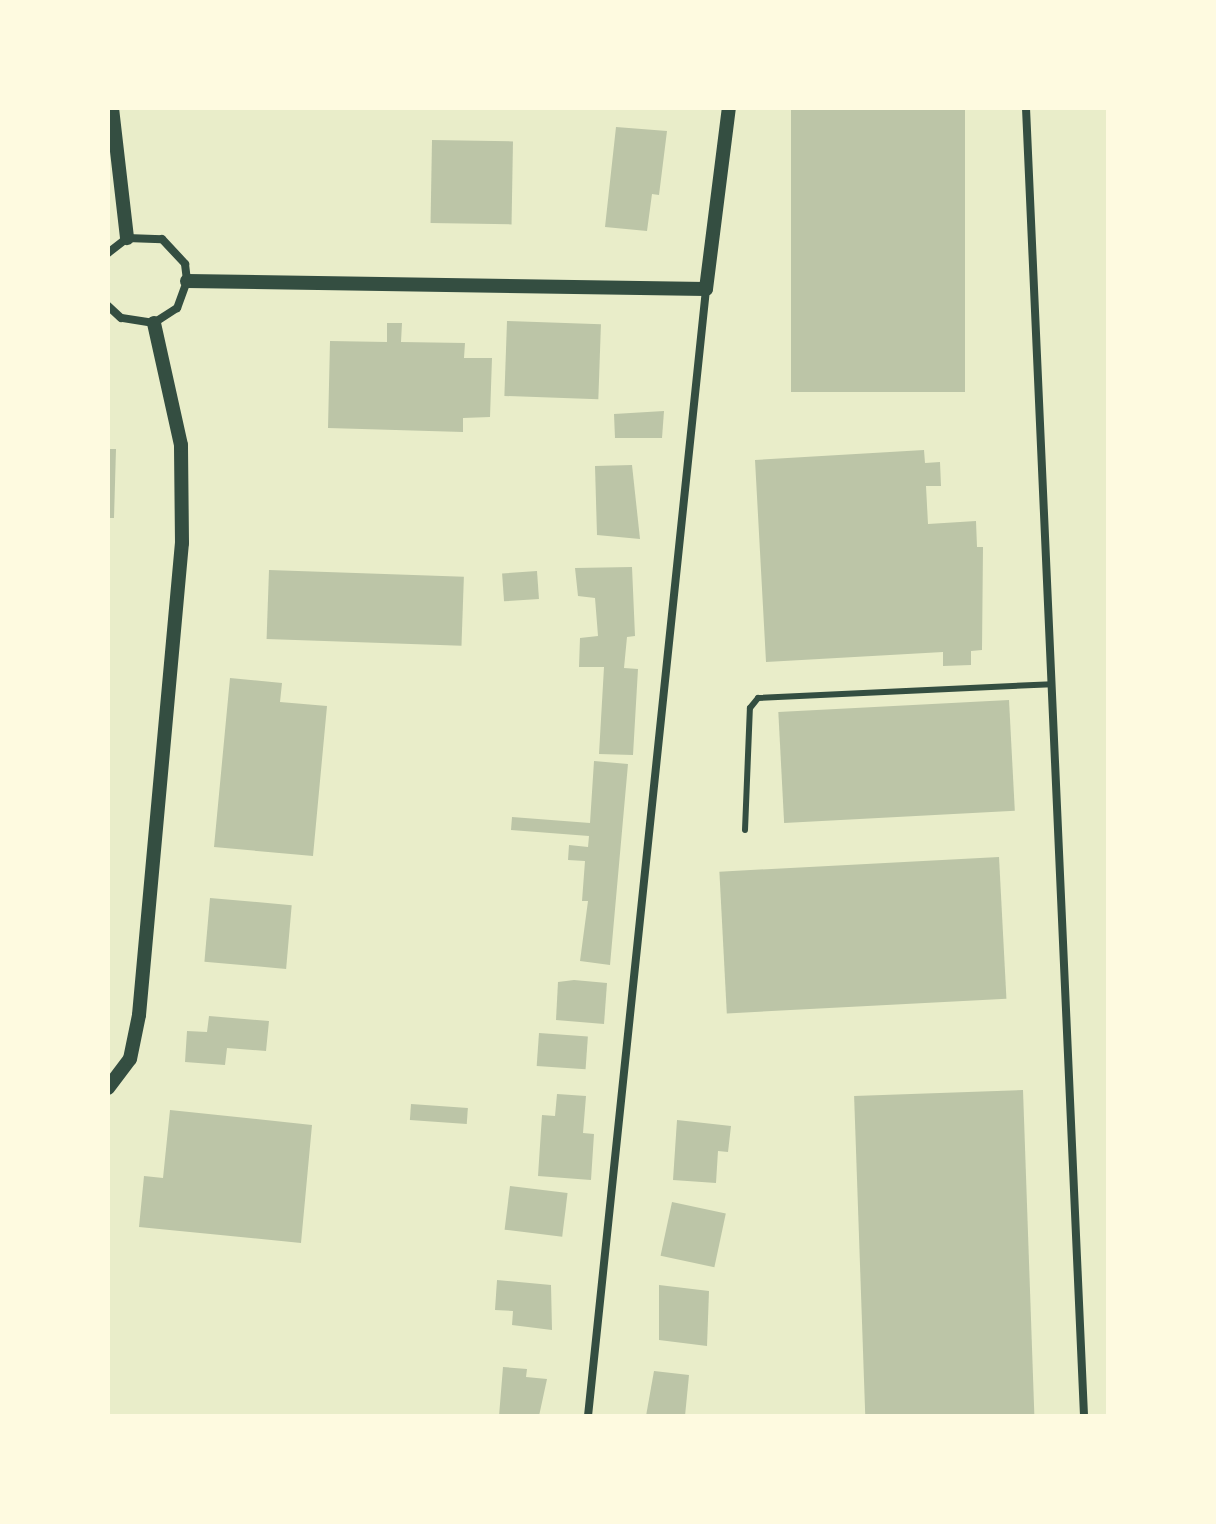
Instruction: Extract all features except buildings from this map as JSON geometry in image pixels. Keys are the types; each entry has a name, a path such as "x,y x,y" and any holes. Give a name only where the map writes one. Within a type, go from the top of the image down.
{"street":[{"path":"112,108 127,238"},
{"path":"588,1416 706,289 729,108"},
{"path":"1026,108 1084,1416"},
{"path":"108,253 127,238 145,235 175,248 187,281 177,308 154,323 121,318 108,306"},
{"path":"187,281 706,289"},
{"path":"108,1088 130,1059 139,1015 182,543 181,445 154,323"}],"lane":[{"path":"745,830 750,708 758,698 958,693 1052,684"}]}
